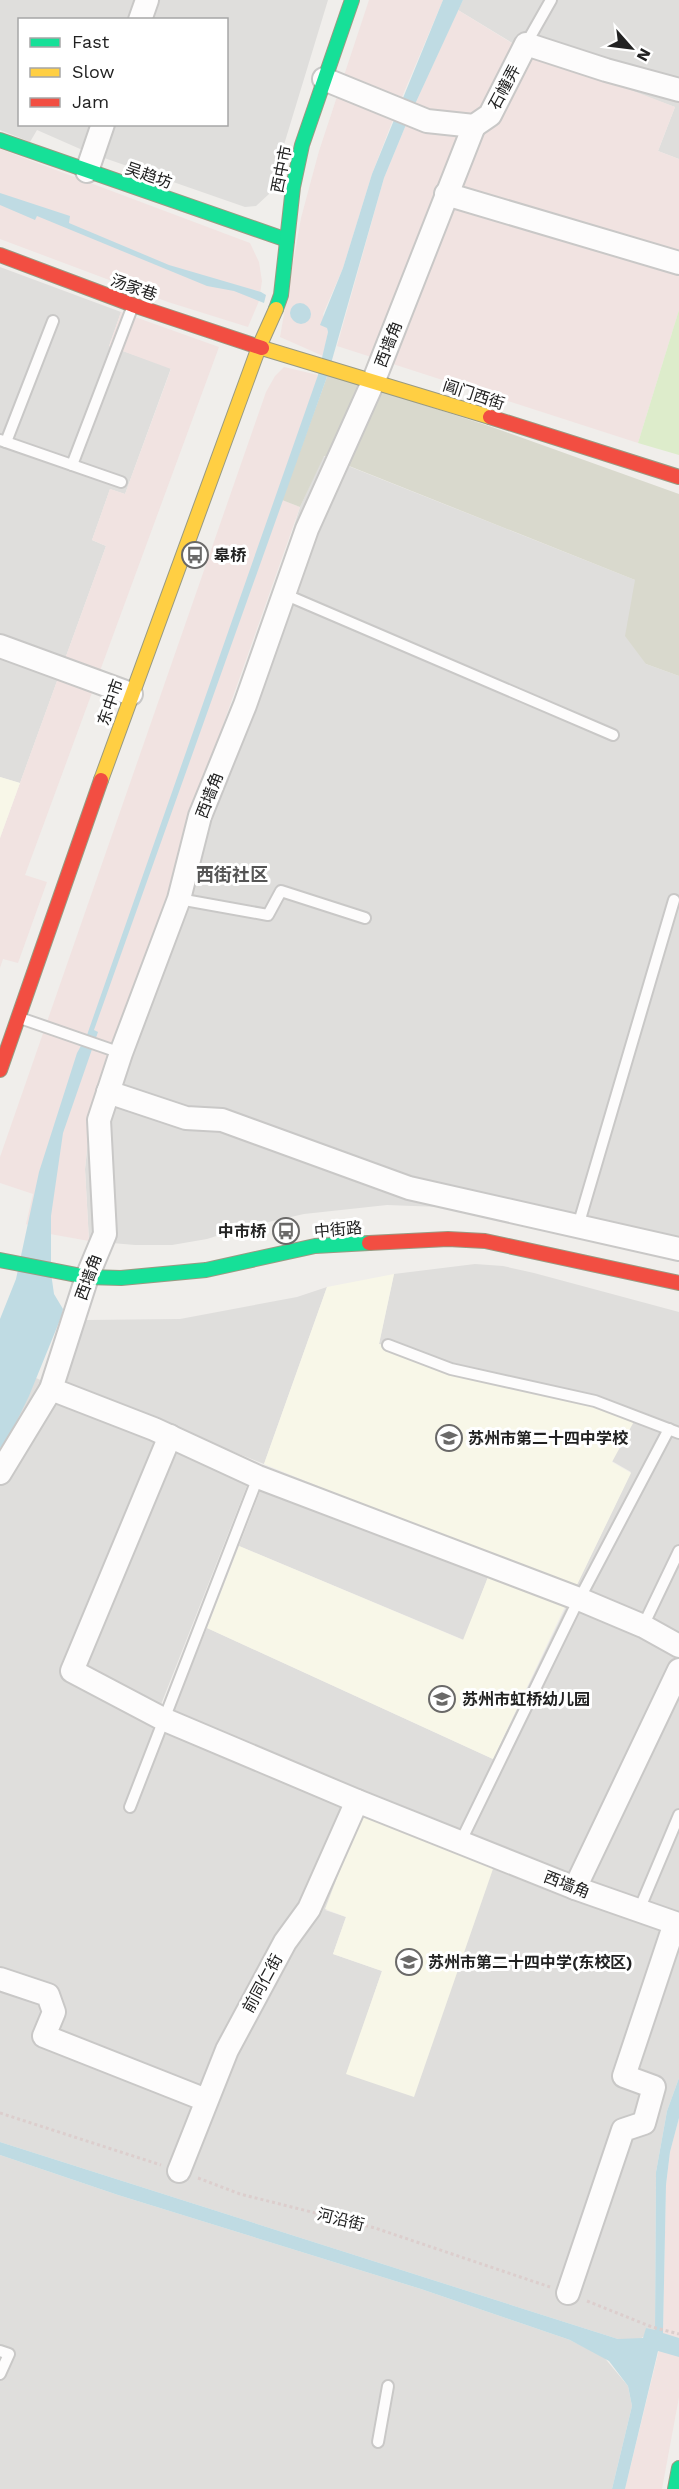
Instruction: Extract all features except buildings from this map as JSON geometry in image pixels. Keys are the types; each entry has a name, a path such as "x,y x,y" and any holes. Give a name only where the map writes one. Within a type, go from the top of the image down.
{"main road":[{"name":"西中市","path":"259,347 281,295 295,174 307,130 352,0"},
{"name":"吴趋坊","path":"0,140 287,240"},
{"name":"汤家巷","path":"0,255 133,305 259,347"},
{"name":"阊门西街","path":"259,347 374,380 679,477"},
{"name":"东中市","path":"0,1070 20,1018 130,694 259,347"},
{"name":"中街路","path":"4,1260 78,1275 121,1278 206,1270 315,1246 448,1239 485,1241 544,1252 679,1283"},
{"path":"675,2489 679,2468"}],"street":[{"path":"141,18 147,0"},
{"name":"石幢弄","path":"324,79 427,121 474,126 489,115 526,44 606,70 679,90"},
{"path":"87,171 102,126"},
{"name":"西墙角","path":"0,1473 51,1389 78,1275 105,1234 99,1120 108,1092 112,1050 179,899 200,816 245,705 307,529 374,380 474,126"},
{"path":"446,194 679,263"},
{"path":"0,646 130,694"},
{"path":"108,1092 186,1118 222,1120 409,1188 679,1249"},
{"path":"51,1389 170,1436 258,1477 579,1599 643,1626 679,1646"},
{"name":"西墙角","path":"170,1436 72,1671 163,1719 357,1801 575,1888 675,1923 624,2076 654,2087 644,2123 623,2130 568,2293"},
{"path":"575,1888 679,1670"},
{"name":"前同仁街","path":"179,2171 206,2100 240,2023 285,1942 309,1909 357,1801"},
{"path":"0,1979 48,1995 54,2012 44,2036 206,2100"}],"lane":[{"path":"526,44 551,0"},
{"path":"72,465 133,305"},
{"path":"53,321 3,441 121,482"},
{"path":"284,594 613,735"},
{"path":"179,899 268,915 282,891 365,918"},
{"path":"578,1226 674,900"},
{"path":"20,1018 112,1050"},
{"path":"388,1345 451,1369 595,1401 674,1431 579,1599 460,1843"},
{"path":"130,1807 258,1477"},
{"path":"643,1626 679,1551"},
{"path":"639,1910 679,1815"},
{"path":"0,2351 9,2354 0,2374"},
{"path":"378,2442 388,2386"}],"path":[{"name":"河沿街","path":"0,2113 179,2171 240,2194 375,2228 568,2293 652,2327 679,2334"}],"shaded area":[{"path":"0,0 328,0 269,194 256,206 245,207 87,152 37,130 30,142 0,130"},
{"path":"369,0 443,0 372,174 343,268 323,314 328,332 323,356 280,337 301,218 319,151"},
{"path":"463,0 679,0 679,159 658,151 675,107 532,55 458,10"},
{"path":"458,10 531,55 533,52 675,107 658,151 679,159 679,310 638,443 337,346 384,178"},
{"path":"0,149 250,243 259,262 262,281 259,301 248,327 168,302 0,239"},
{"path":"0,267 121,312 109,346 171,368 125,494 110,489 92,540 106,546 20,783 0,777"},
{"path":"121,312 219,347 25,875 47,882 18,963 3,959 0,968 0,838 106,546 92,540 110,489 125,494 171,369 109,346"},
{"path":"284,367 318,375 282,500 300,507 200,790 168,894 91,1112 85,1169 89,1241 50,1234 26,1224 33,1194 0,1183 0,1157 266,392 275,376"},
{"path":"328,374 492,427 679,494 679,676 646,664 625,636 635,580 324,456 300,507 282,500"},
{"path":"323,456 635,580 646,664 679,676 679,1253 504,1215 440,1207 387,1205 304,1214 242,1228 207,1239 172,1245 89,1241 85,1169 91,1112 168,894 200,790 275,587 300,507"},
{"path":"0,777 20,783 0,838"},
{"path":"475,1264 503,1266 679,1312 679,2078 667,2111 656,2172 655,2330 638,2340 618,2339 0,2142 0,1447 3,1448 36,1378 171,1439 250,1478 160,1707 173,1711 207,1628 493,1759 631,1472 451,1369 379,1344 394,1274","holes":["494,1866 347,2074 382,1971 333,1954 346,1917 325,1910"]},
{"name":"苏州市第二十四中学校","path":"394,1274 379,1344 638,1414 612,1462 631,1473 574,1591 264,1464 327,1287"},
{"path":"327,1287 264,1464 63,1384 86,1320 180,1319 297,1297"},
{"path":"264,1481 490,1572 464,1640 239,1546"},
{"name":"苏州市虹桥幼儿园","path":"239,1546 463,1640 490,1572 567,1602 493,1759 207,1628"},
{"name":"苏州市第二十四中学(东校区)","path":"362,1813 494,1866 414,2097 346,2074 382,1971 333,1954 346,1917 325,1909"},
{"path":"679,2118 679,2397 662,2489 625,2489 663,2333 666,2185 670,2152"},
{"path":"0,2155 118,2195 421,2289 570,2340 603,2356 628,2386 632,2406 612,2489 0,2489"}],"green space":[{"path":"679,310 679,455 638,443"}],"water":[{"path":"443,0 463,0 384,178 328,374 94,1030 98,1032 63,1133 51,1216 51,1273 54,1294 63,1309 62,1315 29,1396 3,1449 0,1447 0,1319 16,1279 39,1172 77,1053 87,1035 318,375 328,332 327,328 320,325 343,268 372,174"},
{"path":"0,193 70,216 69,223 169,265 261,292 266,295 264,303 234,291 207,286 37,216 35,220 0,205"},
{"path":"679,2078 679,2118 670,2152 666,2185 663,2333 679,2338 679,2357 658,2351 625,2489 612,2489 632,2406 628,2386 609,2361 570,2340 421,2289 118,2195 0,2155 0,2142 618,2339 643,2338 646,2328 655,2330 656,2172 667,2111"}],"traffic: fast":[{"path":"276,309 281,295 293,187 302,145 352,0"},
{"path":"0,140 287,240"},
{"path":"0,1260 87,1277 121,1278 206,1270 315,1246 369,1243"},
{"path":"675,2489 679,2468"}],"traffic: slow":[{"path":"101,780 259,347 276,309"},
{"path":"262,348 490,417"}],"traffic: jam":[{"path":"0,255 133,305 262,348"},
{"path":"490,417 679,477"},
{"path":"0,1070 101,780"},
{"path":"369,1243 448,1239 485,1241 679,1283"}],"place":[{"name":"皋桥","path":"195,555"},
{"name":"中市桥","path":"286,1231"},
{"name":"苏州市第二十四中学校","path":"449,1438"},
{"name":"苏州市虹桥幼儿园","path":"442,1699"},
{"name":"苏州市第二十四中学(东校区)","path":"409,1962"}],"district":[{"name":"西街社区","path":"232,875"}]}
